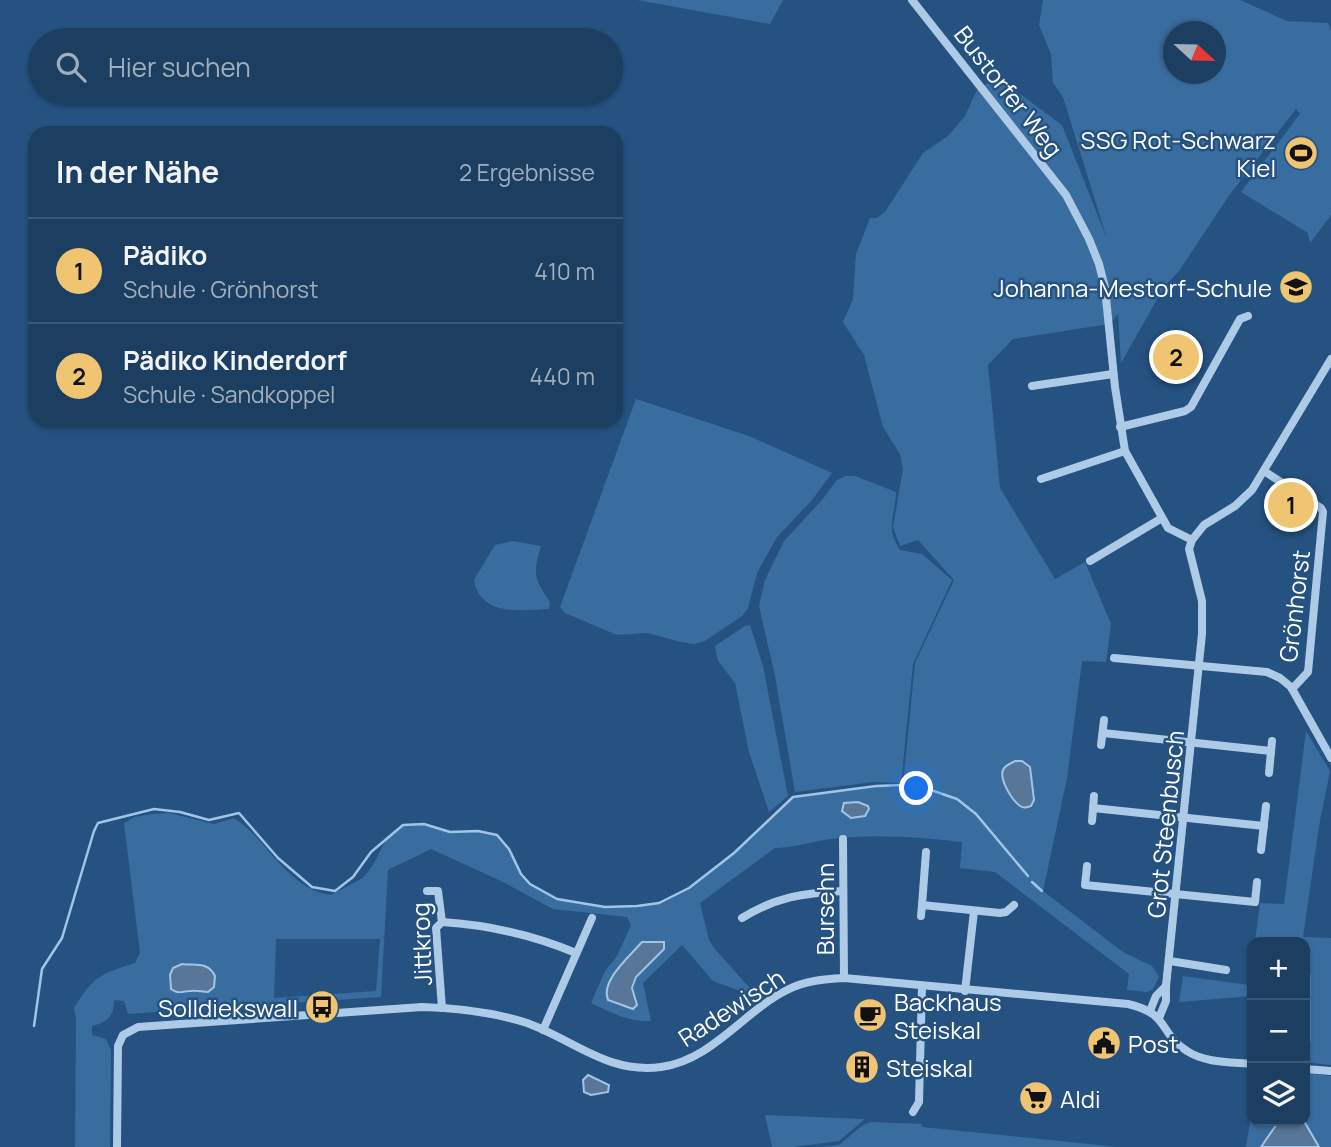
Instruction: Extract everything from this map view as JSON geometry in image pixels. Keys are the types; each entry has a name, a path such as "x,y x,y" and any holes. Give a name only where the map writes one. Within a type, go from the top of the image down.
{"street":[{"name":"Bustorfer Weg","path":"912,0 1066,195 1078,215 1099,264 1105,288 1113,374 1125,451 1168,528 1192,540"},
{"path":"1120,427 1185,411 1191,407 1240,319 1248,316"},
{"path":"1200,666 1204,614 1191,562 1189,549 1192,540 1204,525 1244,499 1264,471 1331,359"},
{"path":"1032,386 1113,374"},
{"path":"1041,479 1125,451"},
{"name":"Grönhorst","path":"1264,471 1321,508 1323,512 1308,672 1292,689"},
{"path":"1090,561 1162,518"},
{"path":"1114,657 1267,672 1280,678 1292,689 1331,758"},
{"name":"Grot Steenbusch","path":"1159,1018 1166,1001 1200,666"},
{"path":"1101,745 1104,720"},
{"path":"1103,733 1271,751"},
{"path":"1269,774 1272,741"},
{"path":"1091,821 1094,796"},
{"path":"1261,850 1266,806"},
{"path":"1093,808 1264,826"},
{"name":"Bursehn","path":"843,839 844,978"},
{"path":"921,916 926,852"},
{"path":"1087,866 1085,885 1255,902 1257,882"},
{"name":"Jittkrog","path":"427,891 438,891 442,922 436,928 442,1008"},
{"path":"742,918 775,900 812,892 843,891"},
{"path":"922,905 1006,912 1014,905"},
{"path":"965,991 974,911"},
{"path":"543,1030 592,918"},
{"path":"442,922 513,932 550,942 576,953"},
{"path":"1170,961 1226,970"},
{"name":"Radewisch","path":"117,1147 118,1046 123,1035 138,1027 422,1007 442,1008 497,1015 543,1030 607,1062 639,1067 667,1066 684,1061 704,1050 748,1015 788,989 808,982 844,978 1128,1004 1150,1011 1159,1018"},
{"name":"Grot Steenbusch","path":"1150,1011 1156,996 1166,986"},
{"path":"913,1112 919,1102 922,987"},
{"path":"1159,1018 1176,1043 1190,1053 1209,1060 1247,1064"},
{"path":"1310,1069 1331,1071"}],"shaded area":[{"path":"637,0 783,0 770,24"},
{"path":"1043,0 1240,0 1287,21 1328,23 1331,31 1331,215 1310,243 1308,233 1241,192 1300,114 1296,109 1228,197 1179,271 1164,287 1121,363 1118,314 1109,324 1013,339 988,365 1000,488 1055,579 1085,562 1111,624 1106,662 1082,661 1067,778 1043,891 1123,952 1152,966 1159,977 1153,989 1147,992 1127,990 1129,974 995,872 960,868 962,842 902,837 856,837 775,848 700,903 709,940 756,995 741,1005 738,990 713,981 682,945 643,983 651,1021 635,1020 591,1003 605,971 617,956 631,925 627,917 553,909 501,881 431,849 388,870 381,997 128,1014 124,1001 114,1000 109,1018 92,1026 92,1035 106,1039 111,1050 110,1147 75,1147 74,1008 93,982 105,974 135,963 140,953 124,823 135,817 169,813 214,824 234,818 302,884 331,895 363,878 386,840 403,825 424,824 450,832 478,831 497,835 509,849 521,874 530,884 557,899 605,907 637,906 659,903 689,888 734,853 793,797 903,785 915,663 954,580 918,540 900,546 893,527 903,469 900,454 883,427 864,355 843,322 853,299 856,254 870,218 877,218 885,212 923,153 948,136 965,116 977,90 997,77 1062,125 1107,239 1063,97 1053,83 1051,54 1039,25","holes":["276,939 380,939 376,991 274,998","648,941 664,942 664,949 639,975 634,989 633,1009 608,1000 606,994","182,964 198,964 210,968 215,980 211,989 179,994 169,981 173,968"]},
{"path":"636,399 749,436 832,473 812,500 777,537 757,573 748,608 742,616 705,641 694,644 647,633 617,635 565,613 560,607"},
{"path":"845,476 855,476 896,492 892,528 900,550 922,554 952,580 913,664 901,783 873,782 795,792 775,676 759,606 765,580 784,541 837,480"},
{"path":"512,541 541,546 536,576 550,602 549,609 503,609 493,606 478,592 474,580 495,545"},
{"path":"750,625 763,666 788,796 769,812 749,752 735,683 718,661 715,646"},
{"path":"1306,731 1330,771 1303,937 1256,937 1260,903 1284,904"},
{"path":"1015,761 1022,761 1030,767 1034,800 1031,806 1022,807 1017,803 1004,782 1003,771"},
{"path":"858,802 868,806 865,816 851,818 842,811 844,803"},
{"path":"1310,937 1331,938 1331,1065 1310,1063"},
{"path":"642,942 664,942 664,949 636,977 632,988 637,1005 633,1009 608,1000 608,985"},
{"path":"182,964 209,968 215,976 214,987 208,992 178,992 171,989 170,975 173,968"},
{"path":"1183,976 1247,985 1247,996 1179,1002"},
{"path":"1310,1074 1331,1076 1331,1147 1319,1147 1307,1126 1310,1126"},
{"path":"588,1075 609,1085 608,1092 591,1095 584,1092 583,1080"},
{"path":"765,1115 865,1119 839,1141 772,1147"},
{"path":"871,1122 922,1124 922,1127 1118,1147 820,1147 839,1145 863,1125"},
{"path":"1249,1126 1276,1126 1261,1147 1246,1147"},
{"path":"1276,1126 1307,1126 1319,1147 1261,1147"}],"waterway":[{"path":"34,1026 42,969 62,938 98,823 154,809 180,812 209,820 239,813 278,858 312,887 335,891 353,877 371,852 403,825 424,824 450,832 478,831 497,835 509,849 521,874 530,884 557,899 605,907 637,906 659,903 689,888 734,853 793,797 903,785 925,788 957,799 976,814 1028,876"},
{"path":"1032,882 1042,891"}],"place":[{"name":"SSG Rot-Schwarz Kiel","path":"1301,153"},
{"name":"Johanna-Mestorf-Schule","path":"1296,287"},
{"name":"Pädiko Kinderdorf","path":"1176,357"},
{"name":"Pädiko","path":"1291,505"},
{"name":"Solldiekswall","path":"322,1007"},
{"name":"Backhaus Steiskal","path":"870,1015"},
{"name":"Post","path":"1104,1043"},
{"name":"Steiskal","path":"862,1067"},
{"name":"Aldi","path":"1036,1098"}]}
